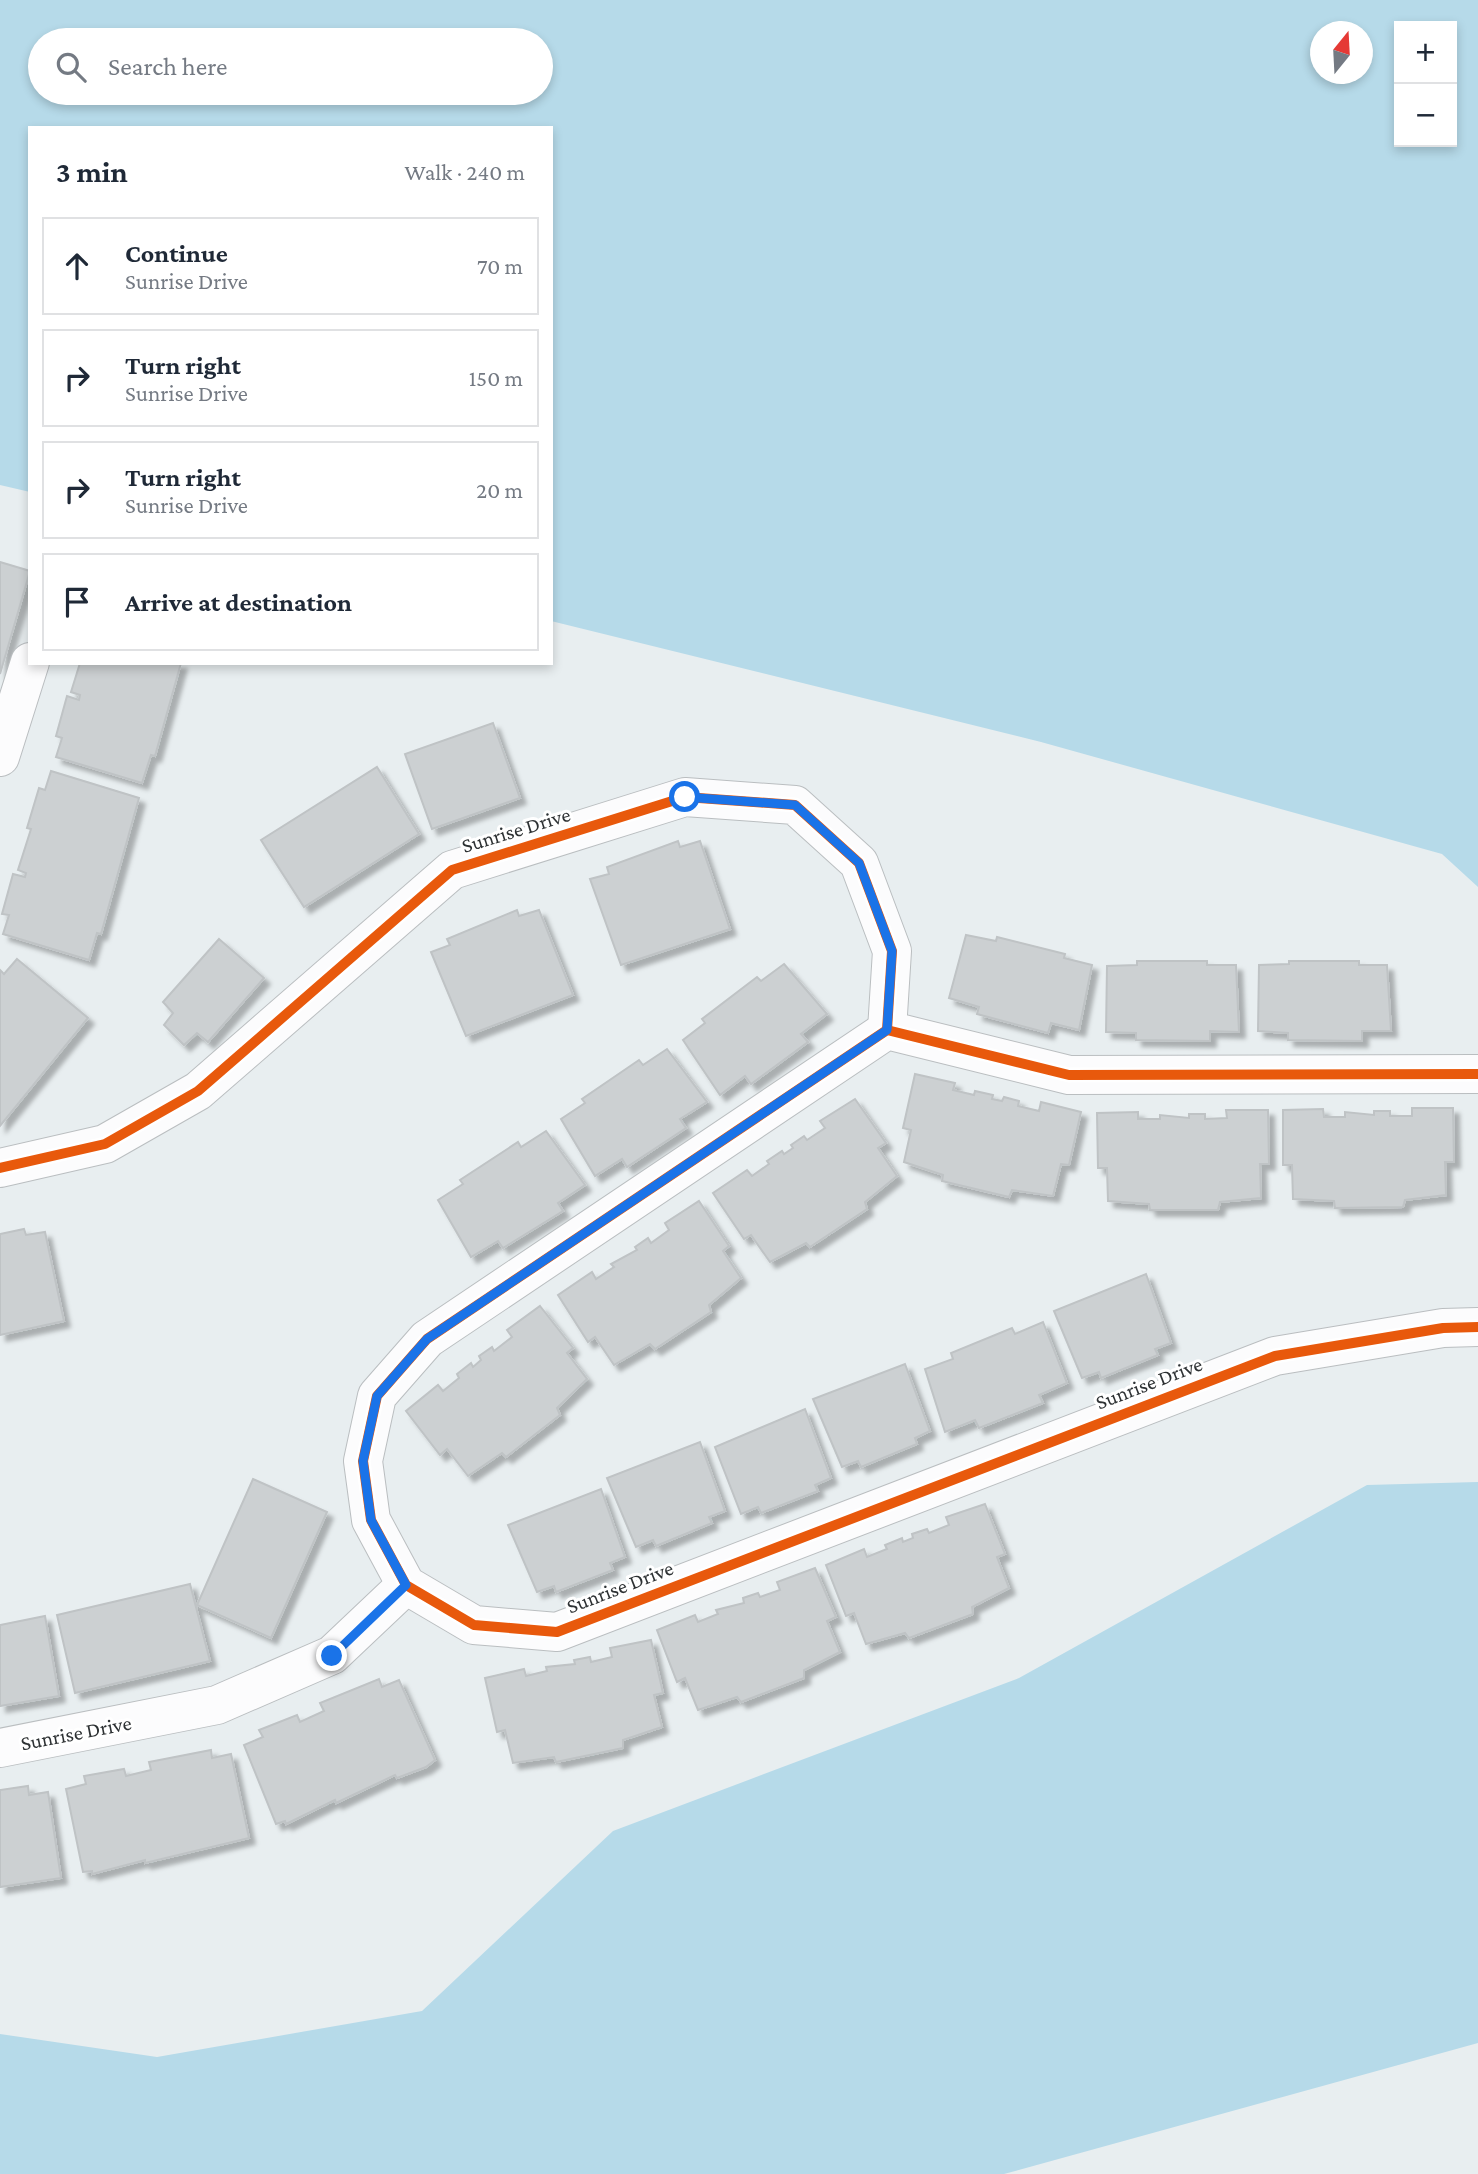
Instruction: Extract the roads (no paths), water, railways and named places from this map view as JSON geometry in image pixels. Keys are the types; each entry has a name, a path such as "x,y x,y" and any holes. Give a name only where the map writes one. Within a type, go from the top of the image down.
{"street":[{"path":"0,757 29,665"},
{"name":"Sunrise Drive","path":"0,1168 105,1144 198,1091 452,870 685,797 795,805 859,863 892,951 887,1030"},
{"path":"406,1585 371,1520 363,1461 377,1396 427,1339 887,1030 1069,1075 1478,1073"},
{"name":"Sunrise Drive","path":"0,1748 217,1705 332,1656 406,1585 474,1625 557,1632 1275,1356 1443,1328 1478,1327"}]}
